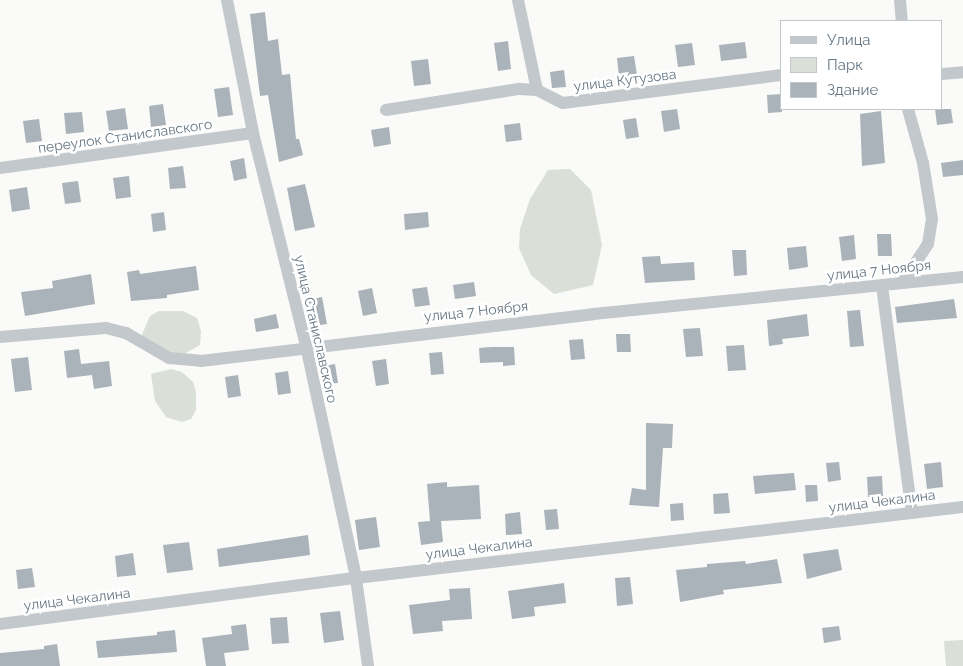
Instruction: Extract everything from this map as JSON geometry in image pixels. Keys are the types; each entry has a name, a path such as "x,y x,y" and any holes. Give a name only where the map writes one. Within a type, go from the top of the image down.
{"street":[{"name":"улица Станиславского","path":"227,0 253,133 306,346 356,578 368,666"},
{"path":"518,0 537,90"},
{"path":"900,0 902,20"},
{"path":"943,74 963,72"},
{"name":"улица Кутузова","path":"386,110 519,89 537,90 563,104 780,75"},
{"path":"902,283 928,244 932,219 923,163 908,110"},
{"name":"переулок Станиславского","path":"0,168 253,133"},
{"name":"улица 7 Ноября","path":"0,338 106,328 126,333 169,358 201,360 306,346 963,277"},
{"path":"882,286 912,513"},
{"name":"улица Чекалина","path":"0,624 356,578 963,507"}],"green space":[{"path":"570,169 591,190 602,245 593,285 554,294 531,275 519,248 520,229 530,199 548,170"},
{"path":"159,311 183,311 197,318 201,331 200,345 182,355 160,351 141,337 150,316"},
{"path":"171,369 182,372 193,382 196,392 196,410 191,419 182,422 166,417 155,401 151,374"},
{"path":"963,640 963,666 946,666 944,641"}],"building":[{"path":"265,12 268,41 278,39 282,75 290,74 296,139 299,139 303,155 279,162 268,95 260,96 250,14"},
{"path":"508,41 511,69 498,71 494,43"},
{"path":"745,42 747,58 721,61 719,45"},
{"path":"692,43 695,65 678,67 675,45"},
{"path":"634,56 637,75 619,77 617,58"},
{"path":"428,59 431,84 414,86 411,61"},
{"path":"564,70 566,87 552,88 550,72"},
{"path":"229,87 233,115 218,117 214,89"},
{"path":"780,94 780,110 782,112 768,113 767,95"},
{"path":"163,104 166,125 151,127 149,106"},
{"path":"125,108 128,129 109,131 106,111"},
{"path":"677,109 680,129 664,132 661,111"},
{"path":"951,109 953,123 937,125 935,110"},
{"path":"881,111 885,163 862,166 860,114"},
{"path":"82,112 84,132 66,134 64,113"},
{"path":"636,118 639,137 626,139 623,120"},
{"path":"39,119 42,141 26,143 23,121"},
{"path":"520,123 522,140 506,142 504,125"},
{"path":"389,127 391,144 374,147 371,130"},
{"path":"244,158 247,178 234,181 230,161"},
{"path":"963,160 963,175 943,177 941,163"},
{"path":"183,166 186,188 170,189 168,168"},
{"path":"129,176 131,197 116,199 113,178"},
{"path":"78,181 81,202 65,204 62,183"},
{"path":"305,184 315,227 295,231 287,188"},
{"path":"27,187 30,209 12,212 9,190"},
{"path":"164,212 166,230 153,232 151,214"},
{"path":"428,212 429,227 405,230 404,214"},
{"path":"877,234 891,234 892,256 878,256"},
{"path":"854,235 856,259 842,261 839,237"},
{"path":"806,246 808,267 789,270 787,248"},
{"path":"732,250 746,250 747,275 734,276"},
{"path":"660,256 661,264 694,262 695,280 645,283 642,257"},
{"path":"196,266 199,290 167,295 167,298 131,301 127,272 139,270 140,274"},
{"path":"91,274 95,304 25,316 21,292 53,288 52,281"},
{"path":"474,282 476,296 455,299 453,285"},
{"path":"427,287 430,305 415,307 412,289"},
{"path":"372,288 377,313 363,316 358,291"},
{"path":"322,297 327,324 314,326 308,300"},
{"path":"954,299 957,318 897,323 895,307"},
{"path":"860,310 864,346 850,347 847,311"},
{"path":"276,314 279,328 256,332 254,319"},
{"path":"807,314 809,336 782,339 783,344 769,346 767,320"},
{"path":"700,328 703,356 686,357 683,329"},
{"path":"616,334 630,334 631,352 617,352"},
{"path":"583,339 585,359 571,360 569,340"},
{"path":"744,345 746,370 728,371 726,346"},
{"path":"514,347 515,365 503,366 503,362 480,363 479,348"},
{"path":"79,349 81,364 109,361 112,386 94,389 92,375 67,378 64,351"},
{"path":"442,352 444,374 431,375 429,353"},
{"path":"28,357 32,390 15,392 11,359"},
{"path":"386,359 389,384 376,386 372,361"},
{"path":"335,364 338,383 326,384 323,366"},
{"path":"288,371 291,393 278,395 275,373"},
{"path":"238,375 241,396 228,398 225,377"},
{"path":"646,423 673,424 672,448 663,448 659,507 629,505 632,488 646,490"},
{"path":"839,462 841,480 828,482 826,463"},
{"path":"941,462 943,487 927,489 924,464"},
{"path":"794,473 796,490 755,494 753,476"},
{"path":"882,476 883,496 868,497 867,477"},
{"path":"447,482 447,487 479,485 481,519 441,521 443,542 421,545 418,522 430,521 427,484"},
{"path":"805,485 817,485 818,501 806,502"},
{"path":"728,493 730,513 714,514 713,494"},
{"path":"683,503 684,520 671,521 670,504"},
{"path":"557,509 559,529 546,530 544,510"},
{"path":"520,512 522,534 506,535 505,514"},
{"path":"376,517 380,547 359,550 355,520"},
{"path":"308,535 310,555 219,567 217,549"},
{"path":"189,542 193,570 167,573 163,545"},
{"path":"838,549 842,570 807,579 803,554"},
{"path":"133,553 136,575 117,577 115,556"},
{"path":"777,559 782,583 723,590 724,594 680,602 676,570 707,567 707,564 745,561 746,564"},
{"path":"32,568 35,587 18,589 16,570"},
{"path":"630,577 633,604 617,606 615,578"},
{"path":"564,583 566,603 534,607 535,616 512,619 508,591"},
{"path":"470,588 472,619 442,621 443,631 413,634 409,605 450,600 449,589"},
{"path":"340,611 344,640 324,643 320,613"},
{"path":"287,617 289,643 272,644 270,618"},
{"path":"246,624 249,650 224,653 226,666 206,666 202,638 232,634 231,626"},
{"path":"839,626 841,640 824,643 822,628"},
{"path":"175,630 177,652 98,658 96,641 157,635 157,632"},
{"path":"57,644 60,666 0,666 0,653 44,649 44,646"}]}
